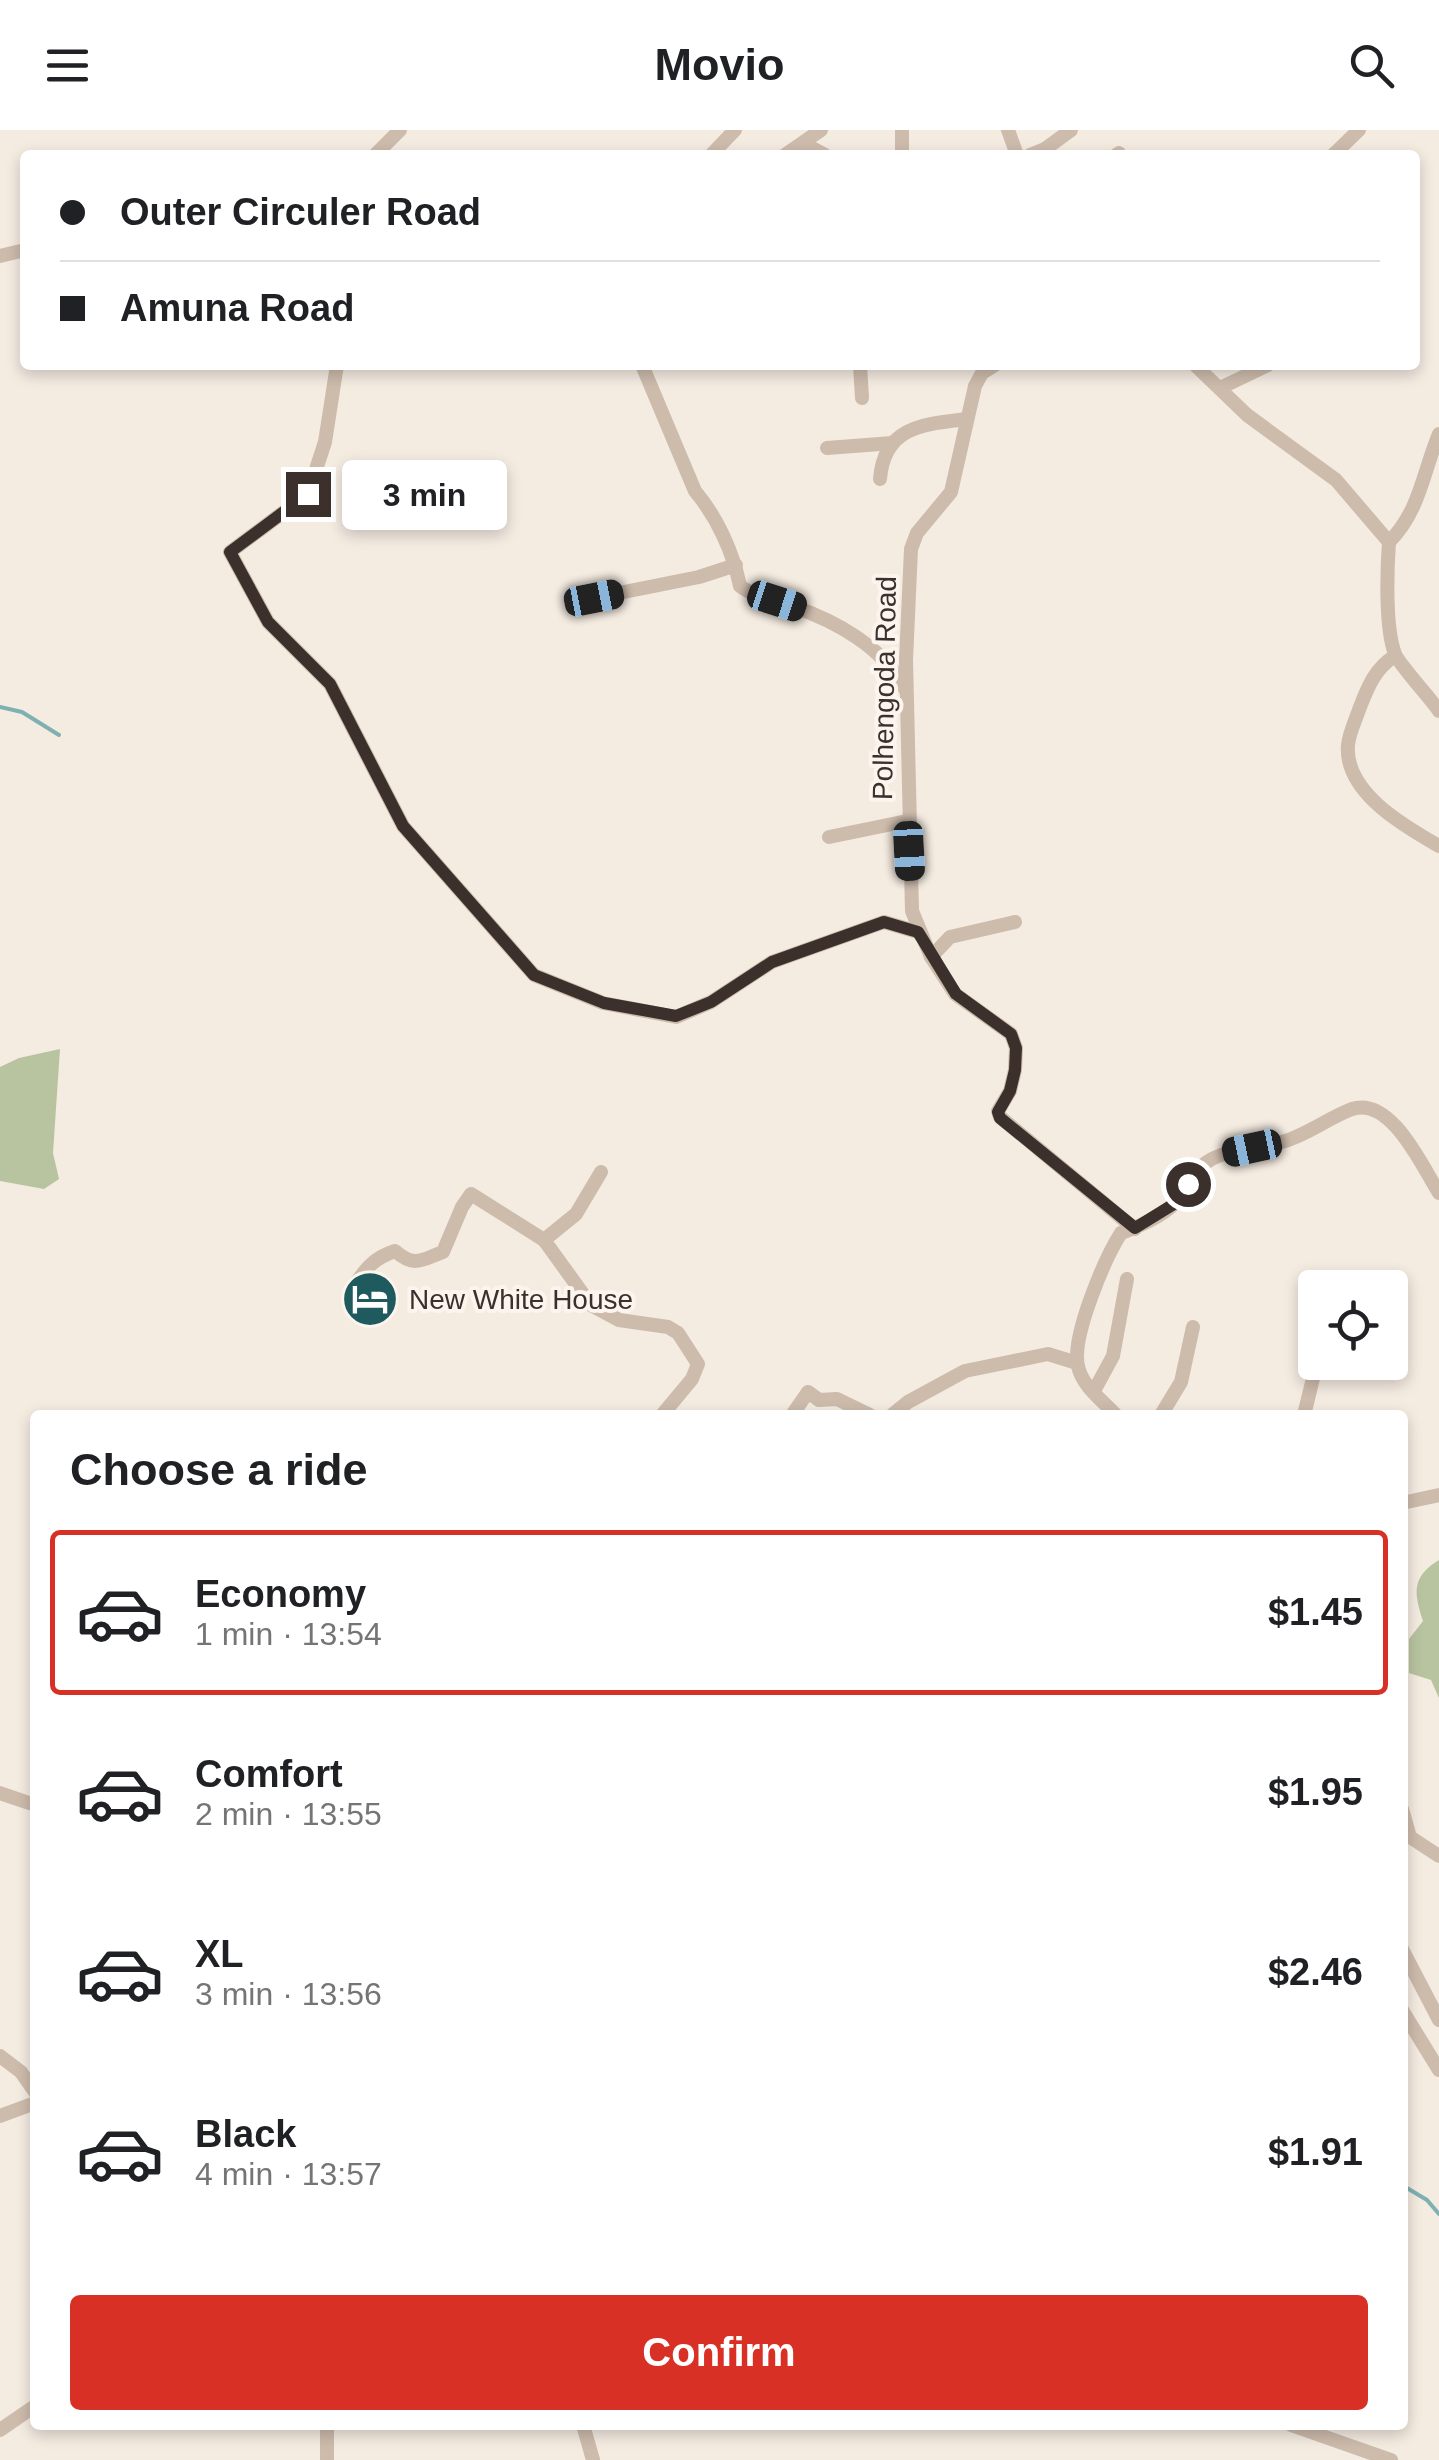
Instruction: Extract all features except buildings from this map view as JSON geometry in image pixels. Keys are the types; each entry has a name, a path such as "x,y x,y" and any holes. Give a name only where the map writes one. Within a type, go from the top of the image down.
{"street":[{"path":"379,150 400,130"},
{"path":"714,150 735,130"},
{"path":"792,150 822,130"},
{"path":"1045,150 1071,130"},
{"path":"1339,150 1359,130"},
{"path":"336,370 325,442 308,494 230,552 268,622 330,684 403,826 534,975 604,1003 676,1016 711,1002 772,962 884,922 918,932"},
{"path":"644,370 695,491 709,507 736,565 740,586 808,611 870,647 896,673 908,694"},
{"path":"860,370 862,398"},
{"name":"Polhengoda Road","path":"987,370 975,386 951,492 917,534 911,549 906,660 912,911 931,957 956,994 1011,1034 1016,1048 1015,1070 1010,1091 998,1112 1000,1118 1135,1228"},
{"path":"1200,370 1247,415 1336,480 1389,542"},
{"path":"1220,388 1258,370"},
{"path":"880,480 881,463 906,431 926,424 968,420"},
{"path":"1439,434 1419,499 1404,527 1389,542 1387,587 1395,656 1439,711"},
{"path":"828,448 893,443"},
{"path":"594,598 736,565"},
{"path":"1395,656 1383,663 1369,684 1347,743 1349,762 1355,780 1384,809 1439,846"},
{"path":"830,837 907,821"},
{"path":"931,957 950,937 1015,922"},
{"path":"1112,1410 1085,1384 1077,1363 1081,1334 1110,1250 1122,1233 1174,1204 1203,1164 1218,1156 1286,1141 1356,1108 1370,1108 1385,1114 1439,1193"},
{"path":"544,1240 576,1214 601,1172"},
{"path":"354,1286 369,1263 381,1256 395,1252 415,1262 443,1252 471,1194 544,1240 591,1305 620,1320 668,1327 678,1333 698,1364 692,1379 666,1410"},
{"path":"1094,1390 1114,1356 1127,1279"},
{"path":"1164,1410 1181,1382 1192,1327"},
{"path":"898,1410 966,1371 1048,1354 1077,1363"},
{"path":"1305,1410 1313,1380"},
{"path":"795,1410 808,1392 818,1400 837,1399 860,1410"},
{"path":"1408,1502 1439,1494"},
{"path":"0,1792 30,1803"},
{"path":"1408,1830 1410,1837 1439,1856"},
{"path":"1408,1961 1439,2020"},
{"path":"1408,2020 1439,2070"},
{"path":"0,2056 21,2072 30,2085"},
{"path":"0,2116 30,2104"},
{"path":"0,2430 30,2409"},
{"path":"327,2430 328,2460"},
{"path":"584,2430 593,2460"},
{"path":"1306,2430 1391,2460"}],"green space":[{"path":"60,1049 53,1153 59,1179 44,1189 0,1181 0,1067 19,1058"},
{"path":"1439,1560 1439,1698 1431,1680 1409,1673 1409,1639 1423,1621 1417,1594 1419,1579"}],"waterway":[{"path":"0,707 22,712 59,735"},
{"path":"1408,2189 1427,2200 1439,2214"}],"place":[{"name":"New White House","path":"370,1299"}],"route":[{"path":"308,494 230,552 268,622 330,684 403,826 534,975 604,1003 676,1016 711,1002 772,962 884,922 918,932 956,994 1011,1034 1016,1048 1015,1070 1010,1091 998,1112 1000,1118 1135,1228 1174,1204 1188,1184"}]}
